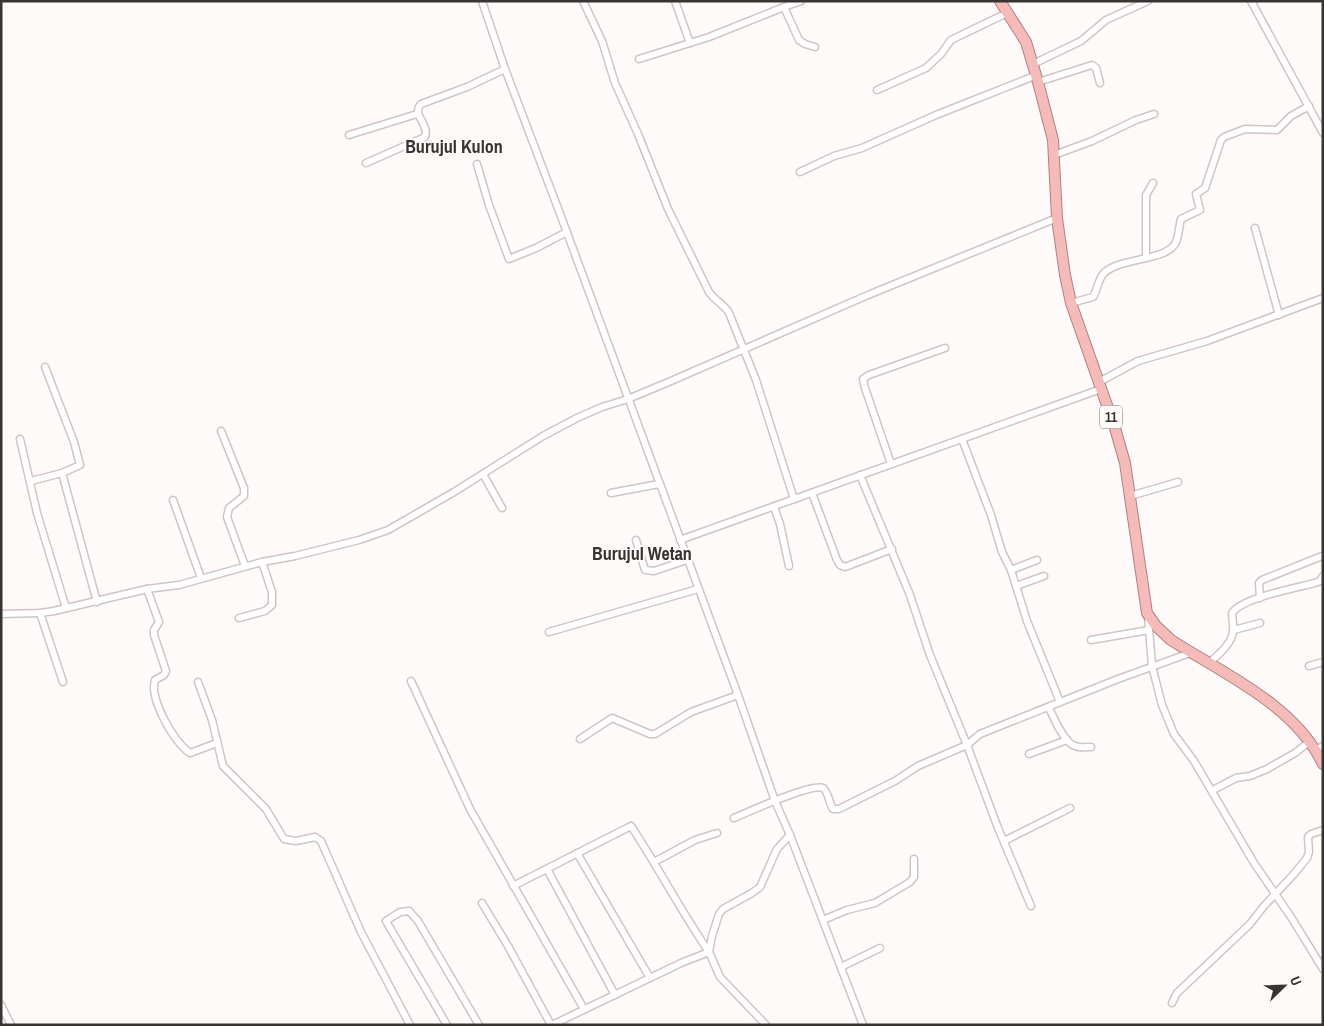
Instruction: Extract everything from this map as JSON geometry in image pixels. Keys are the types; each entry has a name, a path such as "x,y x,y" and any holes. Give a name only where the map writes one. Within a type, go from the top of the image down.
{"highway":[{"name":"11","path":"1000,1 1026,42 1038,78 1052,140 1057,218 1071,303 1121,447 1147,613 1163,634 1280,711 1316,746 1323,764"}],"street":[{"path":"482,1 505,69 738,695 775,801 790,835 863,1025"},
{"path":"583,1 602,41 615,82 668,209 709,292 714,300 727,310 744,349 756,380 794,499"},
{"path":"675,1 690,43"},
{"path":"638,59 690,43 801,1"},
{"path":"1033,64 1081,41 1106,20 1148,1"},
{"path":"1251,1 1323,133"},
{"path":"784,7 799,40 815,47"},
{"path":"877,90 926,68 941,54 951,40 1007,13"},
{"path":"800,172 834,156 862,148 936,115 1038,78 1092,65 1096,68 1100,83"},
{"path":"366,163 425,137 426,130 417,114 417,109 421,104 467,87 505,69"},
{"path":"1071,303 1093,297 1103,274 1111,268 1169,252 1177,241 1182,219 1199,211 1195,195 1205,188 1222,138 1245,129 1277,130 1291,116 1309,106"},
{"path":"349,135 417,114"},
{"path":"1054,155 1154,114"},
{"path":"477,164 488,206 509,259 567,232"},
{"path":"1146,257 1146,195 1153,182"},
{"path":"1,614 40,613 97,602 147,589 179,585 245,566 348,543 388,530 577,418 602,407 628,399 877,291 1057,218"},
{"path":"1255,228 1279,315"},
{"path":"680,540 962,440 1100,386 1138,361 1207,341 1323,298"},
{"path":"891,464 863,379 945,348"},
{"path":"31,481 62,473 79,466 74,442 45,368"},
{"path":"221,431 244,488 244,496 229,508 227,517 245,566"},
{"path":"20,439 37,513 66,608"},
{"path":"962,440 991,516 1002,552 1011,570 1027,621 1060,702"},
{"path":"62,473 97,602"},
{"path":"483,474 502,508"},
{"path":"860,475 892,549 910,595 930,656 1031,906"},
{"path":"1130,496 1178,482"},
{"path":"611,493 659,484"},
{"path":"812,493 837,560 842,566 845,567 892,549"},
{"path":"173,500 200,578"},
{"path":"774,506 789,566"},
{"path":"636,540 645,570 654,570 687,560"},
{"path":"1260,598 1259,583 1262,580 1322,557"},
{"path":"1011,570 1038,560"},
{"path":"239,618 265,611 272,605 272,592 262,562"},
{"path":"1016,586 1044,576"},
{"path":"1209,663 1232,637 1234,630 1232,613 1238,606 1315,583 1320,581 1323,576"},
{"path":"147,589 159,622 154,630 154,635 166,671 154,683 160,710 172,732 188,753 194,753 217,743"},
{"path":"549,632 698,589"},
{"path":"40,613 63,682"},
{"path":"1147,613 1152,666 1162,705 1174,734 1187,749 1213,790 1240,841 1323,969"},
{"path":"1234,630 1260,623"},
{"path":"1091,640 1149,630"},
{"path":"734,818 797,792 822,788 826,791 834,810 838,809 895,782 918,766 967,745 980,734 1152,666 1190,653"},
{"path":"1309,666 1323,662"},
{"path":"411,681 470,808 584,1009"},
{"path":"198,682 212,720 221,761 225,768 266,809 283,838 296,842 315,838 321,842 361,932 410,1025"},
{"path":"580,739 612,718 650,734 655,734 691,712 738,695"},
{"path":"1049,708 1067,740 1077,747 1091,747"},
{"path":"1029,754 1067,740"},
{"path":"1213,790 1236,778 1250,776 1295,753 1316,746"},
{"path":"1004,841 1070,808"},
{"path":"513,886 631,826 654,862 666,886 709,952 720,978 766,1025"},
{"path":"1172,1003 1177,993 1244,929 1307,858 1309,852 1308,837 1323,830"},
{"path":"654,862 695,840 717,833"},
{"path":"709,952 719,914 723,909 752,894 760,887 778,849 790,835"},
{"path":"577,853 650,978"},
{"path":"823,920 847,910 874,903 910,882 914,877 914,860"},
{"path":"547,869 616,995"},
{"path":"482,903 513,954 552,1025 681,963 709,952"},
{"path":"447,1025 386,921 400,912 409,911 418,921 479,1025"},
{"path":"841,967 880,948"},
{"path":"1,1005 11,1025"}],"district":[{"name":"Burujul Kulon","path":"454,146"},
{"name":"Burujul Wetan","path":"642,553"}]}
